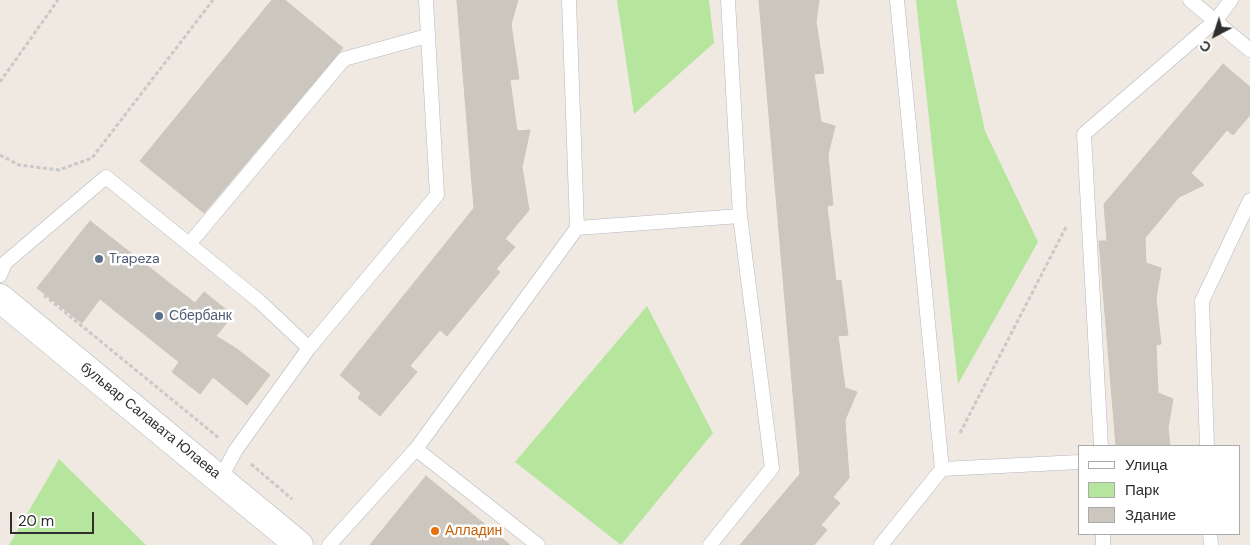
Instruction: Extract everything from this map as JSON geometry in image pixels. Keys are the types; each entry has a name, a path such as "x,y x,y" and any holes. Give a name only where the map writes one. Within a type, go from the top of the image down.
{"street":[{"name":"бульвар Салавата Юлаева","path":"0,298 221,478 299,545"}],"lane":[{"path":"221,478 236,451 309,348 437,195 426,0"},
{"path":"329,545 416,449 577,228 569,0"},
{"path":"710,545 772,468 740,216 728,0"},
{"path":"881,545 942,468 897,0"},
{"path":"1190,0 1250,50"},
{"path":"1101,445 1084,134 1216,20 1231,0"},
{"path":"190,243 344,59 427,36"},
{"path":"0,275 5,263 106,176 190,243 309,348"},
{"path":"1207,445 1202,301 1250,200"},
{"path":"577,228 740,216"},
{"path":"416,449 538,545"},
{"path":"942,468 1078,462"}],"path":[{"path":"0,82 58,0"},
{"path":"0,155 18,165 59,170 92,158 213,0"},
{"path":"942,468 1087,187"},
{"path":"44,294 293,500"}],"green space":[{"path":"617,0 709,0 714,43 634,114"},
{"path":"916,0 956,0 985,131 1038,242 958,384"},
{"path":"647,306 713,433 621,545 515,462"},
{"path":"59,459 146,545 9,545"}],"building":[{"path":"272,0 285,0 343,48 204,213 140,161"},
{"path":"457,0 518,0 511,24 519,79 510,80 517,131 530,130 522,167 529,210 505,239 515,247 496,269 500,272 447,336 440,330 410,366 417,372 380,416 358,398 361,393 340,375 474,208"},
{"path":"759,0 819,0 816,22 824,73 814,74 821,122 835,126 828,155 833,205 827,206 836,281 841,280 848,335 838,336 845,388 857,392 845,420 849,478 833,497 840,503 821,525 827,530 814,545 740,545 800,474"},
{"path":"1223,64 1250,87 1250,115 1233,135 1227,130 1191,173 1204,185 1179,197 1145,238 1146,263 1161,268 1156,299 1161,344 1156,345 1158,393 1173,399 1168,428 1170,445 1116,445 1099,241 1107,241 1104,204"},
{"path":"90,221 195,303 204,292 233,315 216,336 237,349 270,375 247,405 213,377 200,394 172,372 179,362 100,299 82,323 37,288"},
{"path":"426,476 510,545 370,545"}],"place":[{"name":"Trapeza","path":"99,259"},
{"name":"Сбербанк","path":"159,316"},
{"name":"Алладин","path":"435,531"}]}
